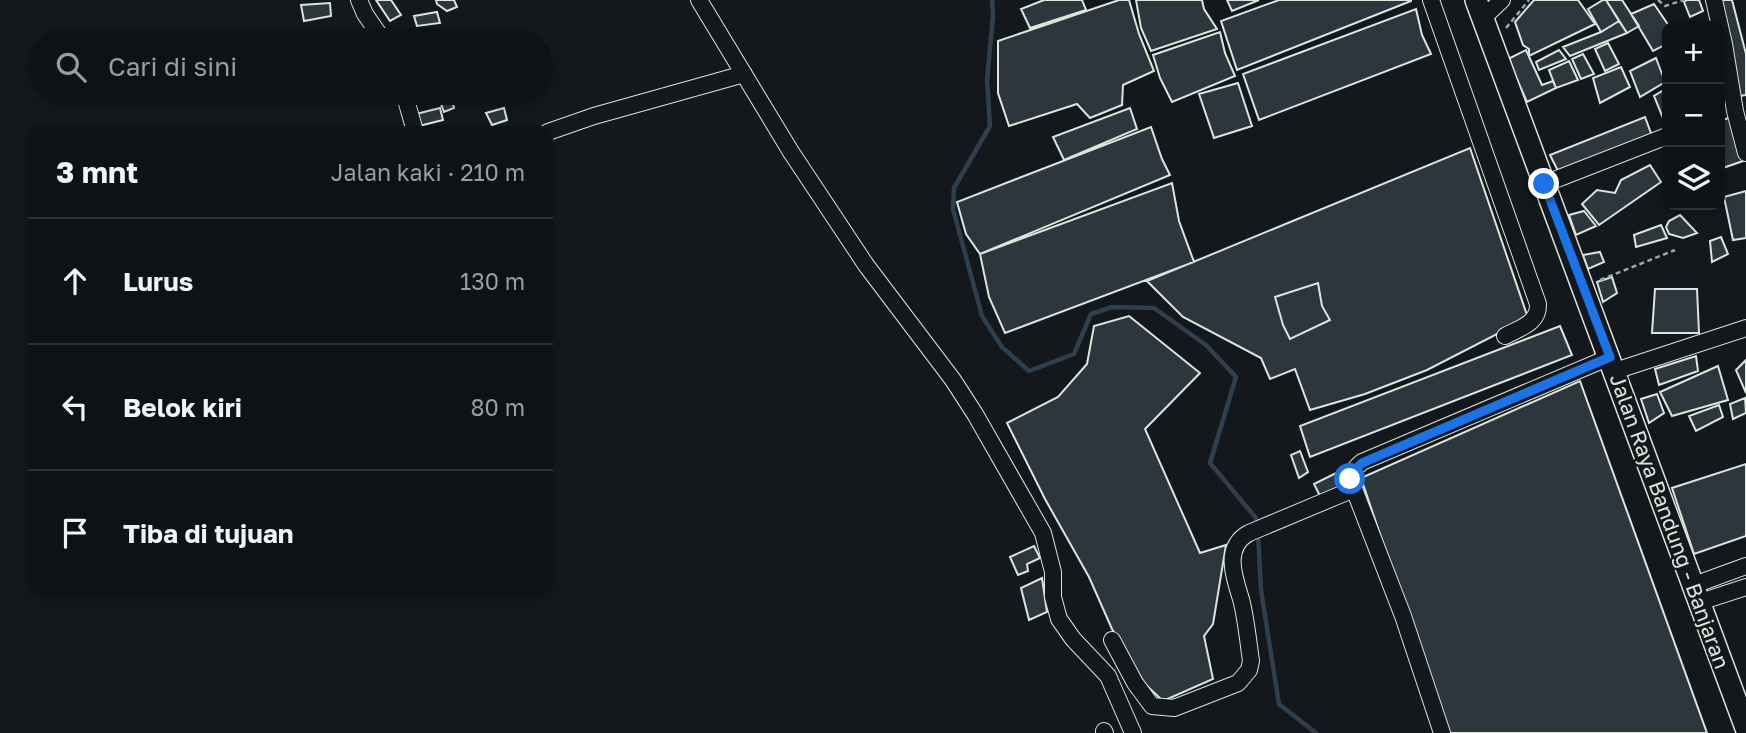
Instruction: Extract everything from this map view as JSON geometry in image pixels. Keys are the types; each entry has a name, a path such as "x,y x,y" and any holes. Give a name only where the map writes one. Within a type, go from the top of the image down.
{"main road":[{"name":"Jalan Raya Bandung - Banjaran","path":"1489,6 1492,43 1553,181 1584,287 1746,727"}],"street":[{"path":"359,0 375,28"},
{"path":"699,0 792,152 866,265 925,341 975,414 1043,533 1053,572 1054,597 1059,619 1073,639 1108,676 1133,733"},
{"path":"1431,0 1538,304 1539,313 1534,320 1505,336"},
{"path":"1714,0 1724,44 1728,113 1746,153"},
{"path":"553,130 606,112 744,74"},
{"path":"407,105 414,126"},
{"path":"1553,181 1662,138"},
{"path":"1442,733 1403,616 1350,479 1352,472 1362,463 1613,364 1746,328"},
{"path":"1112,640 1135,683 1152,706 1174,708 1238,683 1249,670 1251,660 1241,599 1232,569 1232,560 1240,540 1249,533 1354,489"},
{"path":"1697,594 1746,566"},
{"path":"1697,594 1746,587"}],"path":[{"path":"1492,43 1529,0"},
{"path":"1658,0 1665,6 1684,0"},
{"path":"1584,287 1675,250"}],"building":[{"path":"376,0 391,0 401,15 390,21"},
{"path":"436,0 454,0 457,7 447,11 437,4"},
{"path":"1044,0 1082,0 1086,10 1030,28 1021,9"},
{"path":"1119,0 1129,0 1154,71 1123,85 1122,105 1090,118 1077,104 1009,126 998,93 998,41"},
{"path":"1136,0 1202,0 1204,9 1217,29 1151,51 1141,28"},
{"path":"1227,0 1259,0 1232,11"},
{"path":"1279,0 1411,1 1237,70 1221,21"},
{"path":"1534,0 1578,0 1595,24 1529,56 1529,49 1523,45 1515,22"},
{"path":"1606,0 1619,21 1601,32 1588,9"},
{"path":"1606,0 1622,0 1639,26 1627,33"},
{"path":"1699,0 1703,11 1690,17 1684,2"},
{"path":"1718,0 1732,0 1746,54 1746,95 1740,96 1725,21"},
{"path":"330,3 331,16 304,21 301,5"},
{"path":"1654,4 1666,21 1662,21 1662,46 1653,51 1631,14"},
{"path":"1416,9 1422,35 1431,54 1259,120 1243,74"},
{"path":"437,12 440,23 417,26 414,16"},
{"path":"1619,21 1627,33 1570,56 1563,47 1601,32"},
{"path":"1220,32 1235,76 1172,102 1160,78 1153,55"},
{"path":"1608,43 1619,64 1605,71 1595,49"},
{"path":"1526,50 1542,85 1553,81 1556,88 1527,102 1508,59"},
{"path":"1559,50 1566,59 1539,70 1536,62"},
{"path":"1583,54 1594,74 1581,79 1572,59"},
{"path":"1656,58 1662,74 1662,84 1640,97 1630,71"},
{"path":"1569,61 1578,80 1556,88 1549,70"},
{"path":"1621,67 1630,87 1600,103 1593,78"},
{"path":"1238,83 1252,126 1214,138 1199,94"},
{"path":"1662,91 1662,116 1654,96"},
{"path":"441,105 453,105 454,108 444,112"},
{"path":"440,108 443,120 419,126 416,114"},
{"path":"504,108 507,120 492,125 486,113"},
{"path":"1130,108 1137,129 1064,160 1053,137"},
{"path":"1645,117 1652,136 1559,173 1550,155"},
{"path":"1731,117 1743,161 1725,167 1725,147 1725,119"},
{"path":"1151,127 1170,175 980,254 966,234 957,202"},
{"path":"1470,148 1528,318 1427,370 1365,394 1310,410 1295,369 1270,379 1261,358 1183,317 1147,281"},
{"path":"1650,165 1661,182 1599,225 1582,204 1597,190 1615,193 1621,180"},
{"path":"1172,183 1179,221 1194,262 1005,333 989,297 980,254"},
{"path":"1746,191 1746,238 1733,240 1725,197"},
{"path":"1584,211 1596,226 1576,235 1569,215"},
{"path":"1680,215 1697,233 1683,238 1669,234 1666,227 1669,221"},
{"path":"1661,225 1667,238 1636,247 1634,235"},
{"path":"1721,237 1728,254 1712,262 1710,241"},
{"path":"1600,252 1604,262 1588,269 1583,255"},
{"path":"1612,277 1617,293 1603,302 1597,282"},
{"path":"1318,283 1322,306 1330,320 1290,339 1275,297"},
{"path":"1655,289 1697,289 1699,333 1652,333"},
{"path":"1129,316 1200,373 1145,429 1200,553 1226,545 1213,624 1204,636 1213,679 1163,701 1145,684 1112,629 1089,577 1045,499 1007,423 1058,397 1087,364 1094,326"},
{"path":"1560,326 1572,355 1310,457 1300,426"},
{"path":"1696,356 1698,371 1659,385 1655,369"},
{"path":"1746,360 1746,393 1736,370"},
{"path":"1718,366 1728,400 1672,416 1660,392"},
{"path":"1580,381 1707,733 1447,733 1361,478"},
{"path":"1657,394 1664,413 1649,423 1641,399"},
{"path":"1745,398 1746,413 1733,419 1730,404"},
{"path":"1719,405 1723,417 1696,431 1689,416"},
{"path":"1300,451 1308,472 1299,478 1291,455"},
{"path":"1746,464 1746,536 1694,554 1672,488"},
{"path":"1336,473 1344,487 1321,498 1314,484"},
{"path":"1034,546 1040,558 1027,564 1028,571 1018,575 1010,557"},
{"path":"1042,578 1047,612 1029,620 1021,588"}],"waterway":[{"path":"992,0 987,80 990,126 954,188 953,209 982,316 1002,347 1029,371 1074,354 1091,314 1112,307 1154,308 1206,345 1236,377 1210,463 1256,518 1257,524"},
{"path":"1258,533 1261,590 1279,704 1316,733"}],"route":[{"path":"1350,479 1352,472 1362,463 1610,357 1544,184"}]}
